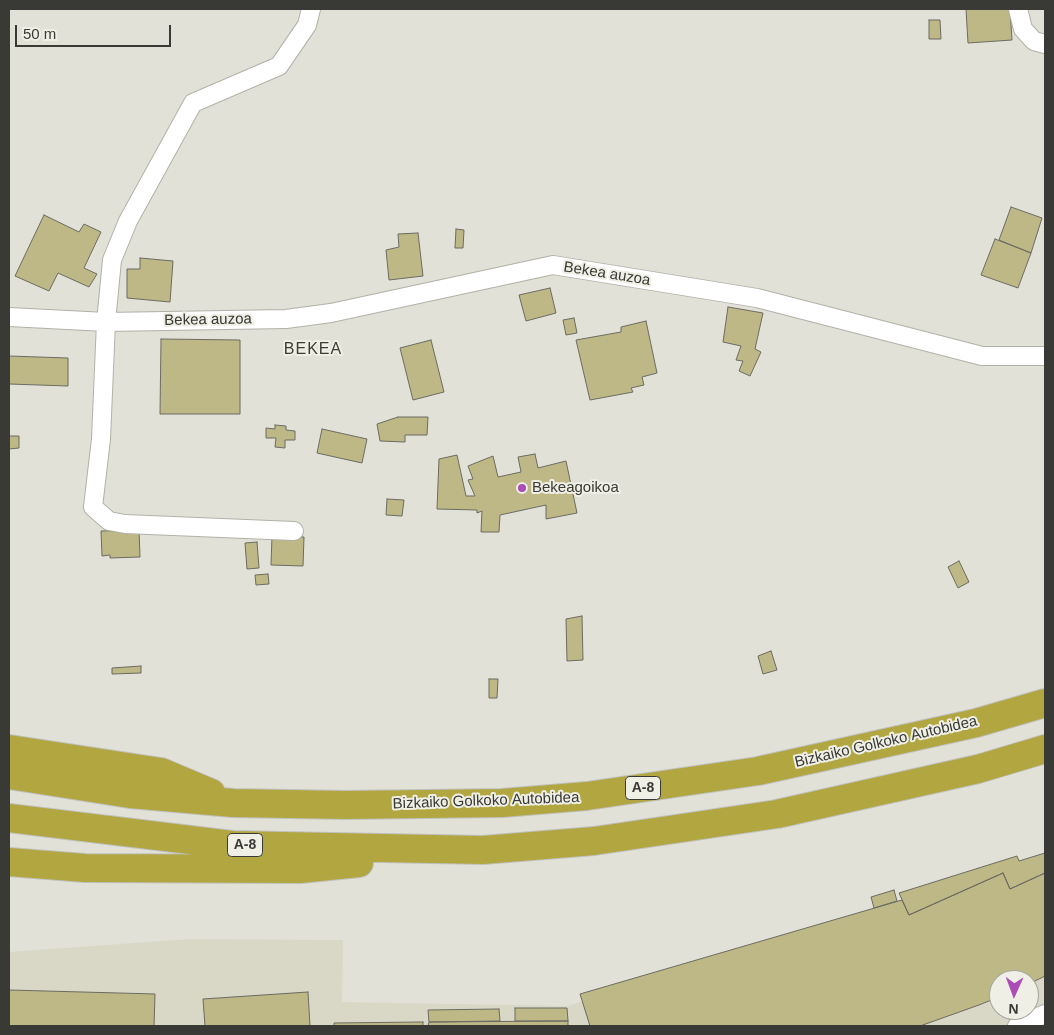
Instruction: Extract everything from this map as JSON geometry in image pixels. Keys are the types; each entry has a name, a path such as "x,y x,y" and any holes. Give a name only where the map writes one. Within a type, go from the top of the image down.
{"highway":[{"name":"Bizkaiko Golkoko Autobidea","path":"9,775 130,794 233,802 502,803 587,796 758,771 976,723 1045,703"},
{"path":"9,749 161,772 233,802"},
{"name":"A-8","path":"9,818 232,845 483,850 594,841 777,814 978,769 1045,749"},
{"path":"9,862 85,868 300,869 483,850"}],"street":[{"path":"294,531 125,524 109,521 93,507 101,439 106,322 112,260 128,221 193,103 279,66 307,25 310,9"},
{"path":"1018,9 1023,29 1034,41 1045,44"},
{"name":"Bekea auzoa","path":"9,317 106,322 286,319 331,312 553,265 757,298 982,356 1045,356"},
{"path":"1017,1026 1045,1014"}],"shaded area":[{"path":"1045,857 1045,1026 9,1026 9,952 190,939 343,940 342,1002 568,1006"}],"building":[{"path":"966,9 1010,9 1012,40 968,43"},
{"path":"929,20 940,20 941,39 929,39"},
{"path":"1011,207 1042,218 1031,253 999,240"},
{"path":"44,215 79,232 84,224 101,232 84,268 97,274 89,287 58,273 49,291 15,276"},
{"path":"456,229 464,230 463,248 455,248"},
{"path":"418,233 423,276 389,280 386,250 399,247 398,234"},
{"path":"995,239 1031,253 1018,288 981,275"},
{"path":"140,258 173,261 170,302 127,298 127,269 140,269"},
{"path":"550,288 556,313 526,321 519,295"},
{"path":"728,307 763,313 755,349 761,352 750,376 739,371 743,361 736,360 741,346 723,342"},
{"path":"574,318 577,333 566,335 563,320"},
{"path":"646,321 657,373 642,377 644,385 631,388 633,392 590,400 576,340 621,332 621,327"},
{"path":"161,339 240,340 240,414 160,414"},
{"path":"431,340 444,392 413,400 400,348"},
{"path":"9,356 68,358 68,386 9,384"},
{"path":"398,417 428,417 427,435 405,435 405,442 380,441 377,424"},
{"path":"275,425 286,426 286,430 295,431 295,440 285,440 285,448 275,447 276,438 266,438 266,428 275,429"},
{"path":"322,429 367,439 362,463 317,453"},
{"path":"9,436 19,436 19,448 9,449"},
{"name":"Bekeagoikoa","path":"535,454 538,468 566,461 577,513 546,519 546,505 500,515 499,532 481,532 482,511 477,513 477,510 437,509 439,459 457,455 466,496 475,496 468,480 473,479 468,466 493,456 498,477 521,472 518,457"},
{"path":"387,499 404,500 402,516 386,515"},
{"path":"139,530 140,557 110,558 110,555 102,556 101,531"},
{"path":"272,536 304,537 303,566 271,565"},
{"path":"257,542 259,568 247,569 245,543"},
{"path":"959,561 969,582 958,588 948,567"},
{"path":"268,574 269,584 256,585 255,575"},
{"path":"582,616 583,660 567,661 566,619"},
{"path":"771,651 777,670 763,674 758,656"},
{"path":"141,666 141,673 112,674 112,668"},
{"path":"489,679 498,679 497,698 489,698"},
{"path":"1045,853 1045,873 1010,889 1003,873 909,915 899,893 1017,856 1019,861"},
{"path":"1003,873 1010,889 1045,873 1045,976 1039,979 1039,970 989,970 989,1001 920,1026 590,1026 580,994 902,900 909,915"},
{"path":"894,890 897,901 874,908 871,897"},
{"path":"9,990 155,994 154,1026 9,1026"},
{"path":"308,992 310,1026 205,1026 203,999"},
{"path":"515,1008 567,1008 568,1021 515,1021"},
{"path":"499,1009 500,1021 429,1022 428,1010"},
{"path":"568,1021 568,1026 428,1026 429,1022"},
{"path":"423,1022 423,1026 334,1026 334,1023"}],"place":[{"name":"Bekeagoikoa","path":"522,488"}],"district":[{"name":"BEKEA","path":"313,350"}]}
